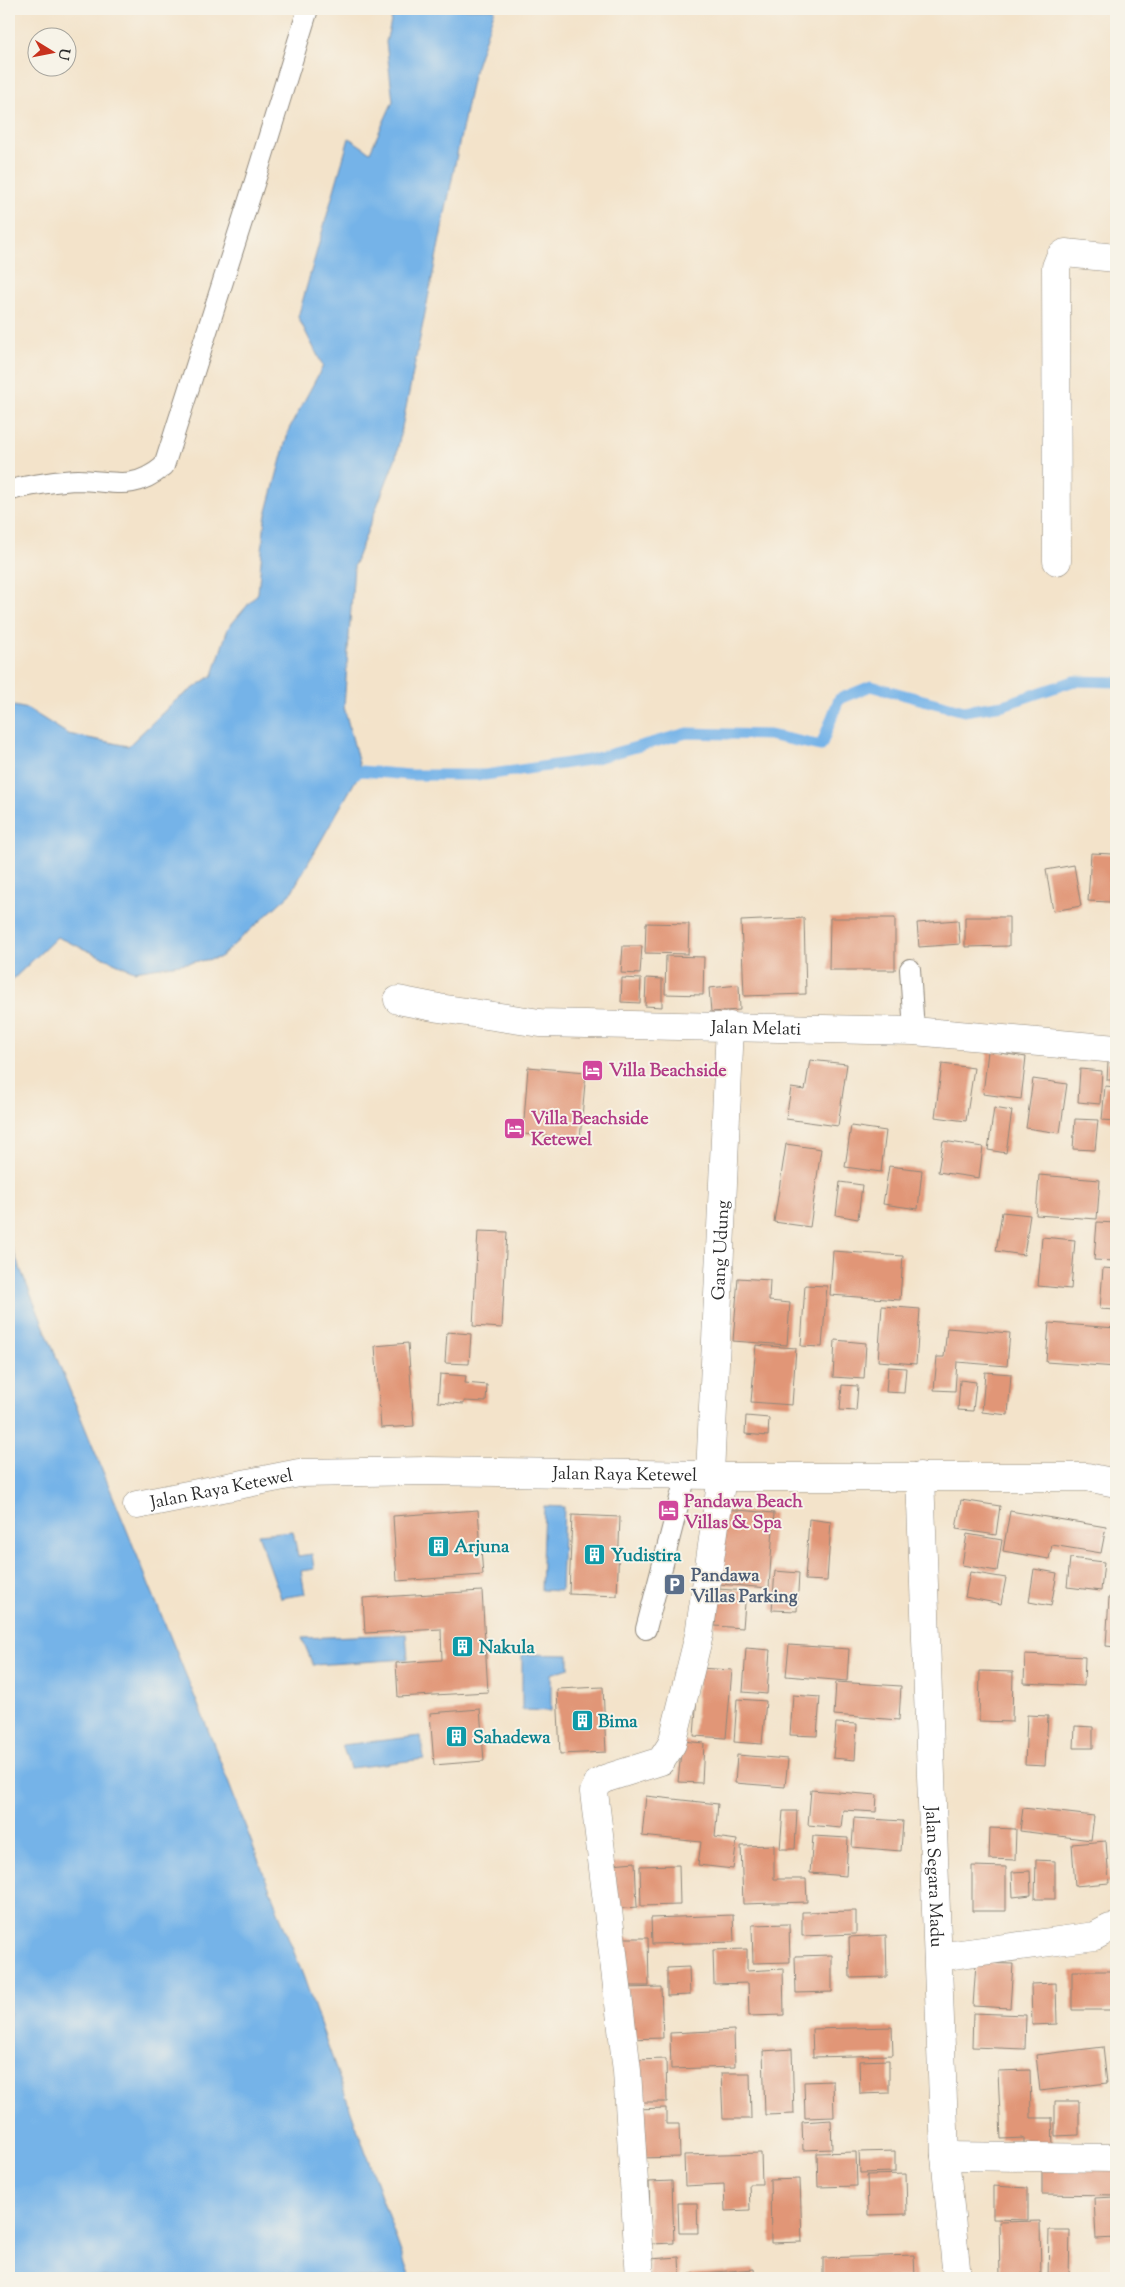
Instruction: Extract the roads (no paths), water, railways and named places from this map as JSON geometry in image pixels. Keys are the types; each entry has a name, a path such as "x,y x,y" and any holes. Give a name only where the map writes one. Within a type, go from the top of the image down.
{"street":[{"path":"1057,562 1056,267 1060,257 1065,253 1116,258"},
{"name":"Jalan Melati","path":"398,1000 439,1008 540,1022 914,1030 1116,1049"},
{"name":"Gang Udung","path":"640,2278 626,2071 594,1792 598,1783 607,1778 661,1761 672,1744 699,1635 730,1026"},
{"name":"Jalan Raya Ketewel","path":"137,1505 299,1472 428,1471 706,1476 1087,1477 1116,1482"},
{"name":"Jalan Segara Madu","path":"920,1476 945,2156 957,2278"},
{"path":"938,1957 1095,1936 1110,1928"},
{"path":"945,2156 1116,2158"}],"lane":[{"path":"9,491 77,480 123,484 149,478 164,466 308,9"},
{"path":"910,969 914,1030"},
{"path":"646,1629 706,1476"}],"water":[{"path":"394,9 495,9 473,75 396,457 354,566 344,707 361,771 291,893 219,958 134,971 57,937 9,983 9,705 28,709 68,734 128,746 175,701 213,675 228,628 258,593 265,519 289,429 323,366 298,317 349,138 370,152 393,101 386,42"},
{"path":"9,1241 205,1722 304,1978 410,2278 9,2278"},
{"path":"544,1506 564,1507 561,1591 541,1590"},
{"path":"293,1531 298,1556 312,1554 314,1569 301,1571 305,1594 281,1598 258,1534"},
{"path":"406,1634 408,1659 313,1665 302,1638"},
{"path":"522,1654 569,1655 569,1668 551,1674 551,1711 522,1710"},
{"path":"421,1736 424,1759 350,1768 342,1745"}],"waterway":[{"path":"348,777 361,771 410,775 485,775 589,760 687,733 769,735 821,746 839,699 871,686 964,711 1003,705 1074,681 1116,682"}],"place":[{"name":"Villa Beachside","path":"593,1070"},
{"name":"Villa Beachside Ketewel","path":"515,1128"},
{"name":"Pandawa Beach Villas & Spa","path":"668,1511"},
{"name":"Arjuna","path":"438,1546"},
{"name":"Yudistira","path":"595,1555"},
{"name":"Pandawa Villas Parking","path":"675,1585"},
{"name":"Nakula","path":"463,1647"},
{"name":"Bima","path":"582,1721"},
{"name":"Sahadewa","path":"457,1737"}]}
